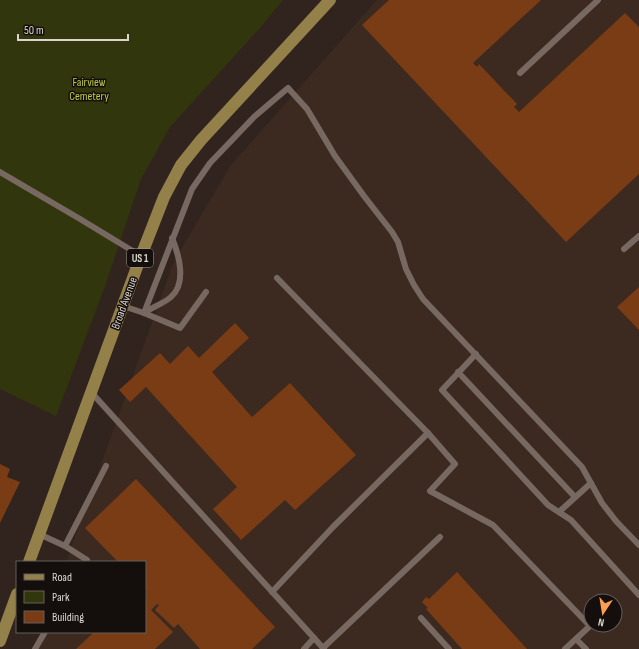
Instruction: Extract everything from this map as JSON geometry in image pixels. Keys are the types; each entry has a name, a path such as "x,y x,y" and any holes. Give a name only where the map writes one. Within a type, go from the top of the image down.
{"main road":[{"name":"Broad Avenue","path":"29,561 141,256 164,197 181,165 201,140 330,0"},
{"path":"0,641 16,597"}],"lane":[{"path":"520,73 598,0"},
{"path":"144,312 192,189 210,162 254,117 288,88 307,109 335,156 392,232 398,242 406,269 423,299 582,467 602,503 616,521 639,545"},
{"path":"0,172 141,256"},
{"path":"624,249 639,236"},
{"path":"144,312 171,298 177,290 180,277 179,259 172,238"},
{"path":"277,278 428,434 455,464 430,490 493,525 590,626 565,649"},
{"path":"123,306 144,312 180,328 206,292"},
{"path":"476,354 442,390 538,495 548,505 571,520 639,595"},
{"path":"458,372 575,498"},
{"path":"91,392 324,649 440,537"},
{"path":"272,592 333,527 428,434"},
{"path":"65,546 106,466"},
{"path":"559,512 591,483"},
{"path":"39,534 65,546 86,561"},
{"path":"421,618 449,649"},
{"path":"35,649 44,633"},
{"path":"304,649 314,638"},
{"path":"576,638 586,649"}],"shaded area":[{"path":"377,0 639,0 639,649 35,649 41,633 146,633 146,561 66,561 174,261 231,165"}],"green space":[{"name":"Fairview Cemetery","path":"0,0 283,0 259,29 170,127 141,179 104,289 56,416 0,389"}],"building":[{"path":"389,0 541,0 473,63 477,67 479,64 517,104 514,107 519,112 625,13 639,27 639,174 566,242 362,25"},
{"path":"639,287 639,330 617,307"},
{"path":"235,323 249,338 212,372 252,417 290,383 356,455 295,510 285,500 241,540 213,509 237,487 146,387 130,402 119,390 160,353 170,364 188,346 199,358"},
{"path":"0,464 10,469 7,477 20,482 0,523"},
{"path":"136,479 275,627 252,649 200,649 178,624 174,628 155,610 159,605 157,604 151,610 173,632 155,649 76,649 93,633 146,633 146,561 117,561 85,528"},
{"path":"457,572 527,649 462,649 426,609 428,608 422,602 426,597 429,599"}]}
